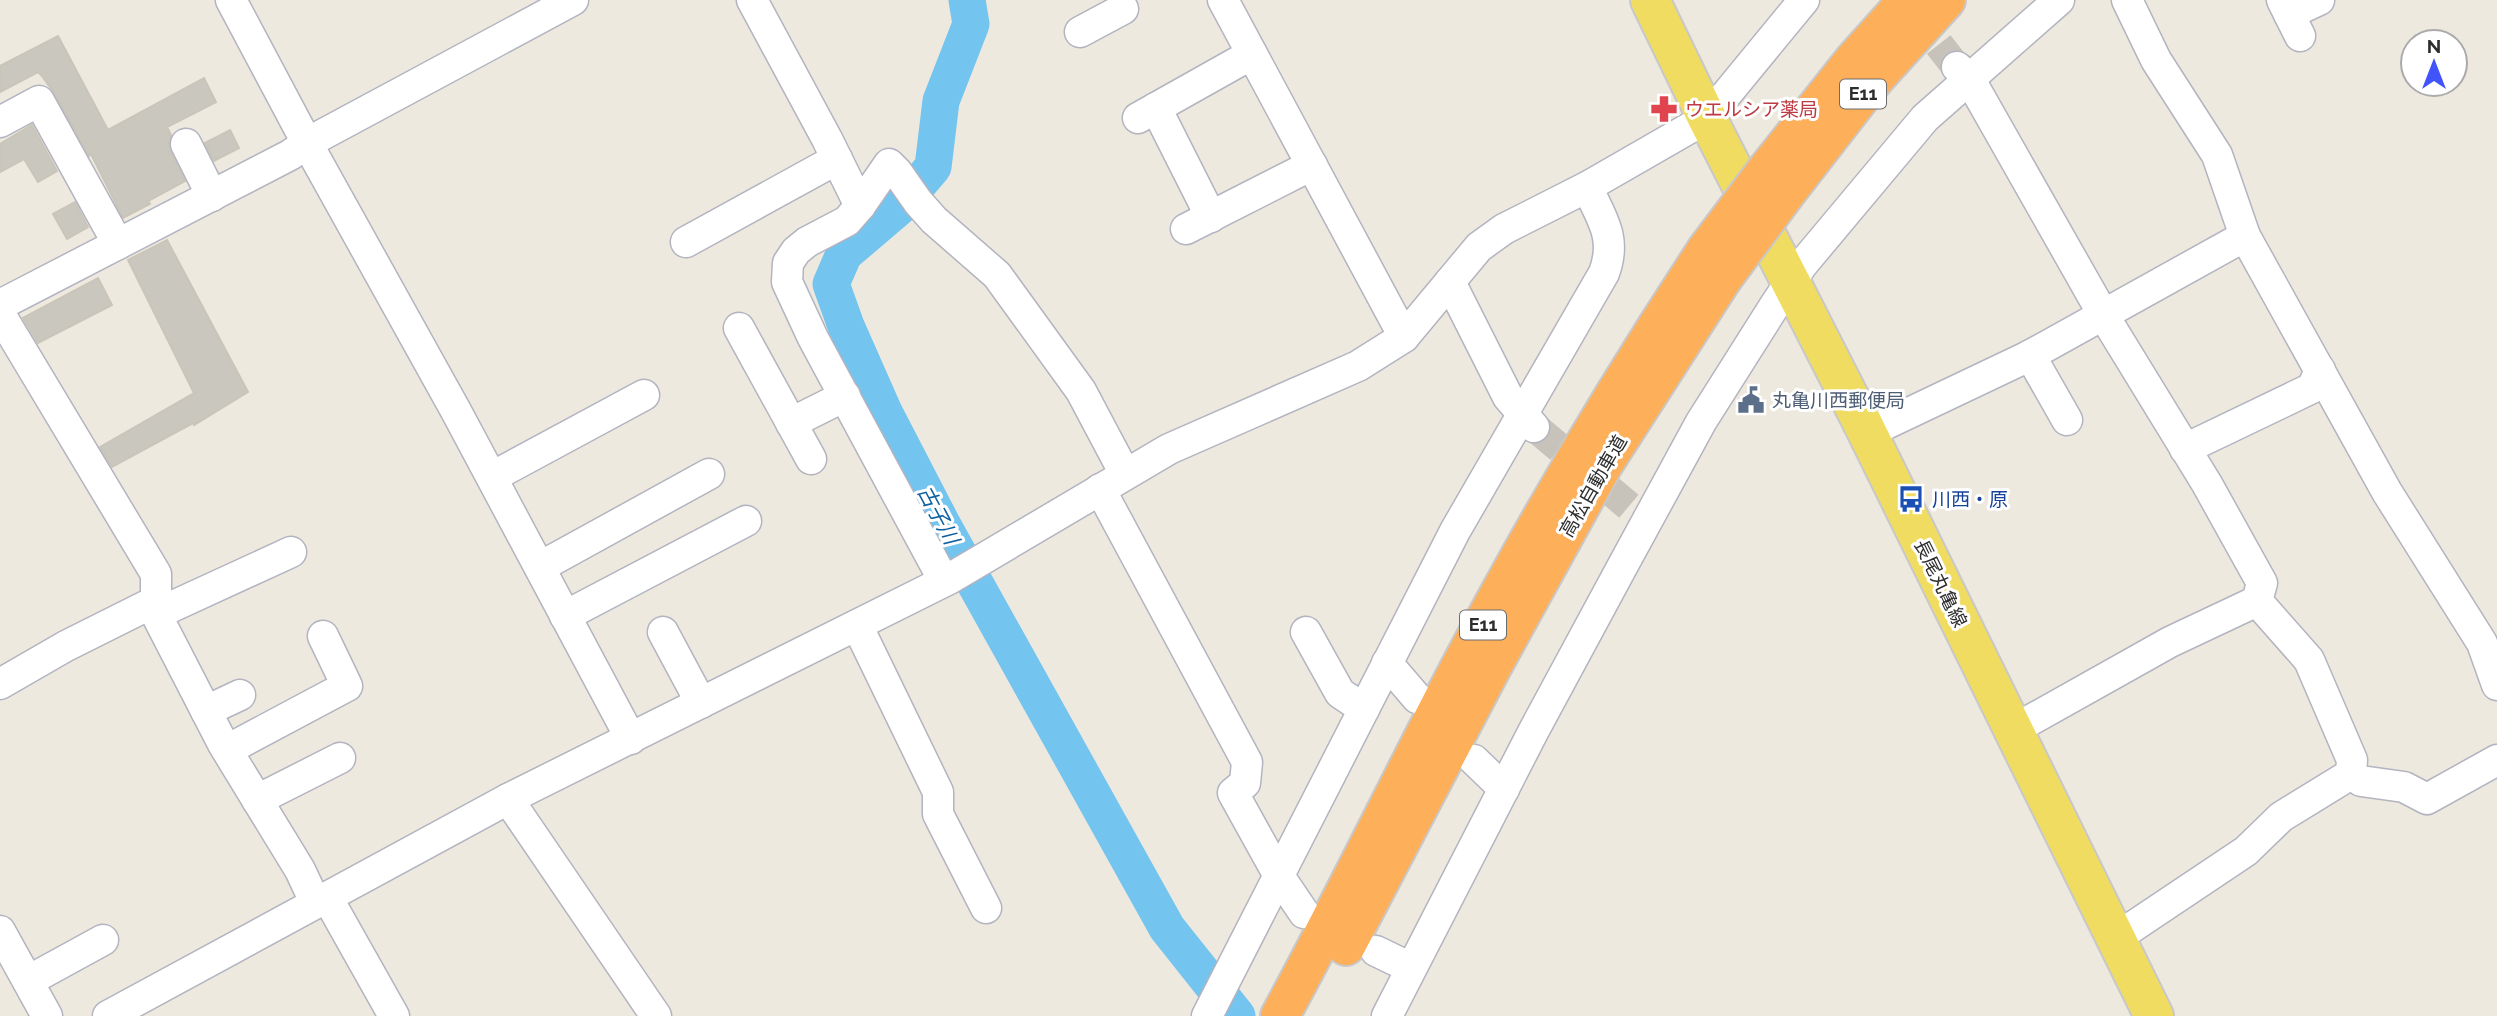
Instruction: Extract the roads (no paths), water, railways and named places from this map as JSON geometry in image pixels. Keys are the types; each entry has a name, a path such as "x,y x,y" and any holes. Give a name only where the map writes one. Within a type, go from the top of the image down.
{"highway":[{"name":"高松自動車道","path":"1290,1015 1468,652 1622,382 1777,180 1854,60 1908,0"},
{"name":"高松自動車道","path":"1777,180 1946,0"}],"main road":[{"name":"長尾丸亀線","path":"1650,0 2154,1016"}],"street":[{"path":"232,0 307,143 492,477 631,739"},
{"path":"0,305 290,155 307,143 573,0"},
{"path":"752,0 860,206"},
{"path":"1223,0 1404,337"},
{"path":"108,1016 508,799 946,580 1169,449 1357,366 1404,337 1479,247 1504,229 1587,187 1707,118 1804,0"},
{"path":"1387,1016 1643,516 1802,265 1926,118 1961,71 2059,0"},
{"path":"2127,0 2156,60 2217,155 2245,236 2387,492 2482,643 2496,676"},
{"path":"2290,17 2319,0"},
{"path":"1252,54 1147,113 1198,223 1311,165"},
{"path":"1961,71 2262,583 2257,601 2170,642 2013,730"},
{"path":"0,122 39,101 118,244"},
{"path":"186,144 212,196"},
{"path":"686,242 837,159"},
{"path":"946,580 845,396 787,282 788,264 796,251 807,242 847,221 889,164 934,220 997,275 1081,391 1125,474"},
{"path":"1213,1005 1455,531 1530,422 1604,273 1611,241 1587,187"},
{"path":"1867,433 2030,355 2245,236"},
{"path":"1450,282 1507,397 1530,422"},
{"path":"0,314 156,574 156,608 227,750 394,1016"},
{"path":"739,328 811,459"},
{"path":"2030,355 2067,420"},
{"path":"2185,449 2312,388 2320,370"},
{"path":"492,477 645,395"},
{"path":"791,423 845,396"},
{"path":"540,567 709,474"},
{"path":"1100,489 1247,762 1245,783 1233,793 1279,876 1304,913"},
{"path":"565,615 746,521"},
{"path":"0,684 66,646 291,552"},
{"path":"2257,601 2309,660 2352,760 2351,774"},
{"path":"857,625 938,792 939,814 986,908"},
{"path":"663,632 701,703"},
{"path":"1306,632 1340,693 1364,709"},
{"path":"227,750 347,686 323,636"},
{"path":"1387,663 1417,698"},
{"path":"206,711 240,695"},
{"path":"257,800 340,758"},
{"path":"1474,760 1504,789"},
{"path":"2351,774 2361,781 2404,787 2427,799 2497,760"},
{"path":"2116,938 2246,851 2281,817 2351,774"},
{"path":"508,799 656,1016"},
{"path":"0,931 47,1016"},
{"path":"28,981 103,940"},
{"path":"1376,951 1411,968"}],"waterway":[{"name":"古子川","path":"967,0 971,24 941,101 933,167 898,208 844,254 831,284 846,326 884,412 942,524 1167,928 1237,1016"}],"tunnel":[{"path":"1911,9 1954,64"},
{"path":"1537,429 1637,513"}],"place":[{"name":"ウエルシア薬局","path":"1664,109"},
{"name":"丸亀川西郵便局","path":"1751,400"},
{"name":"川西・原","path":"1911,499"}]}
